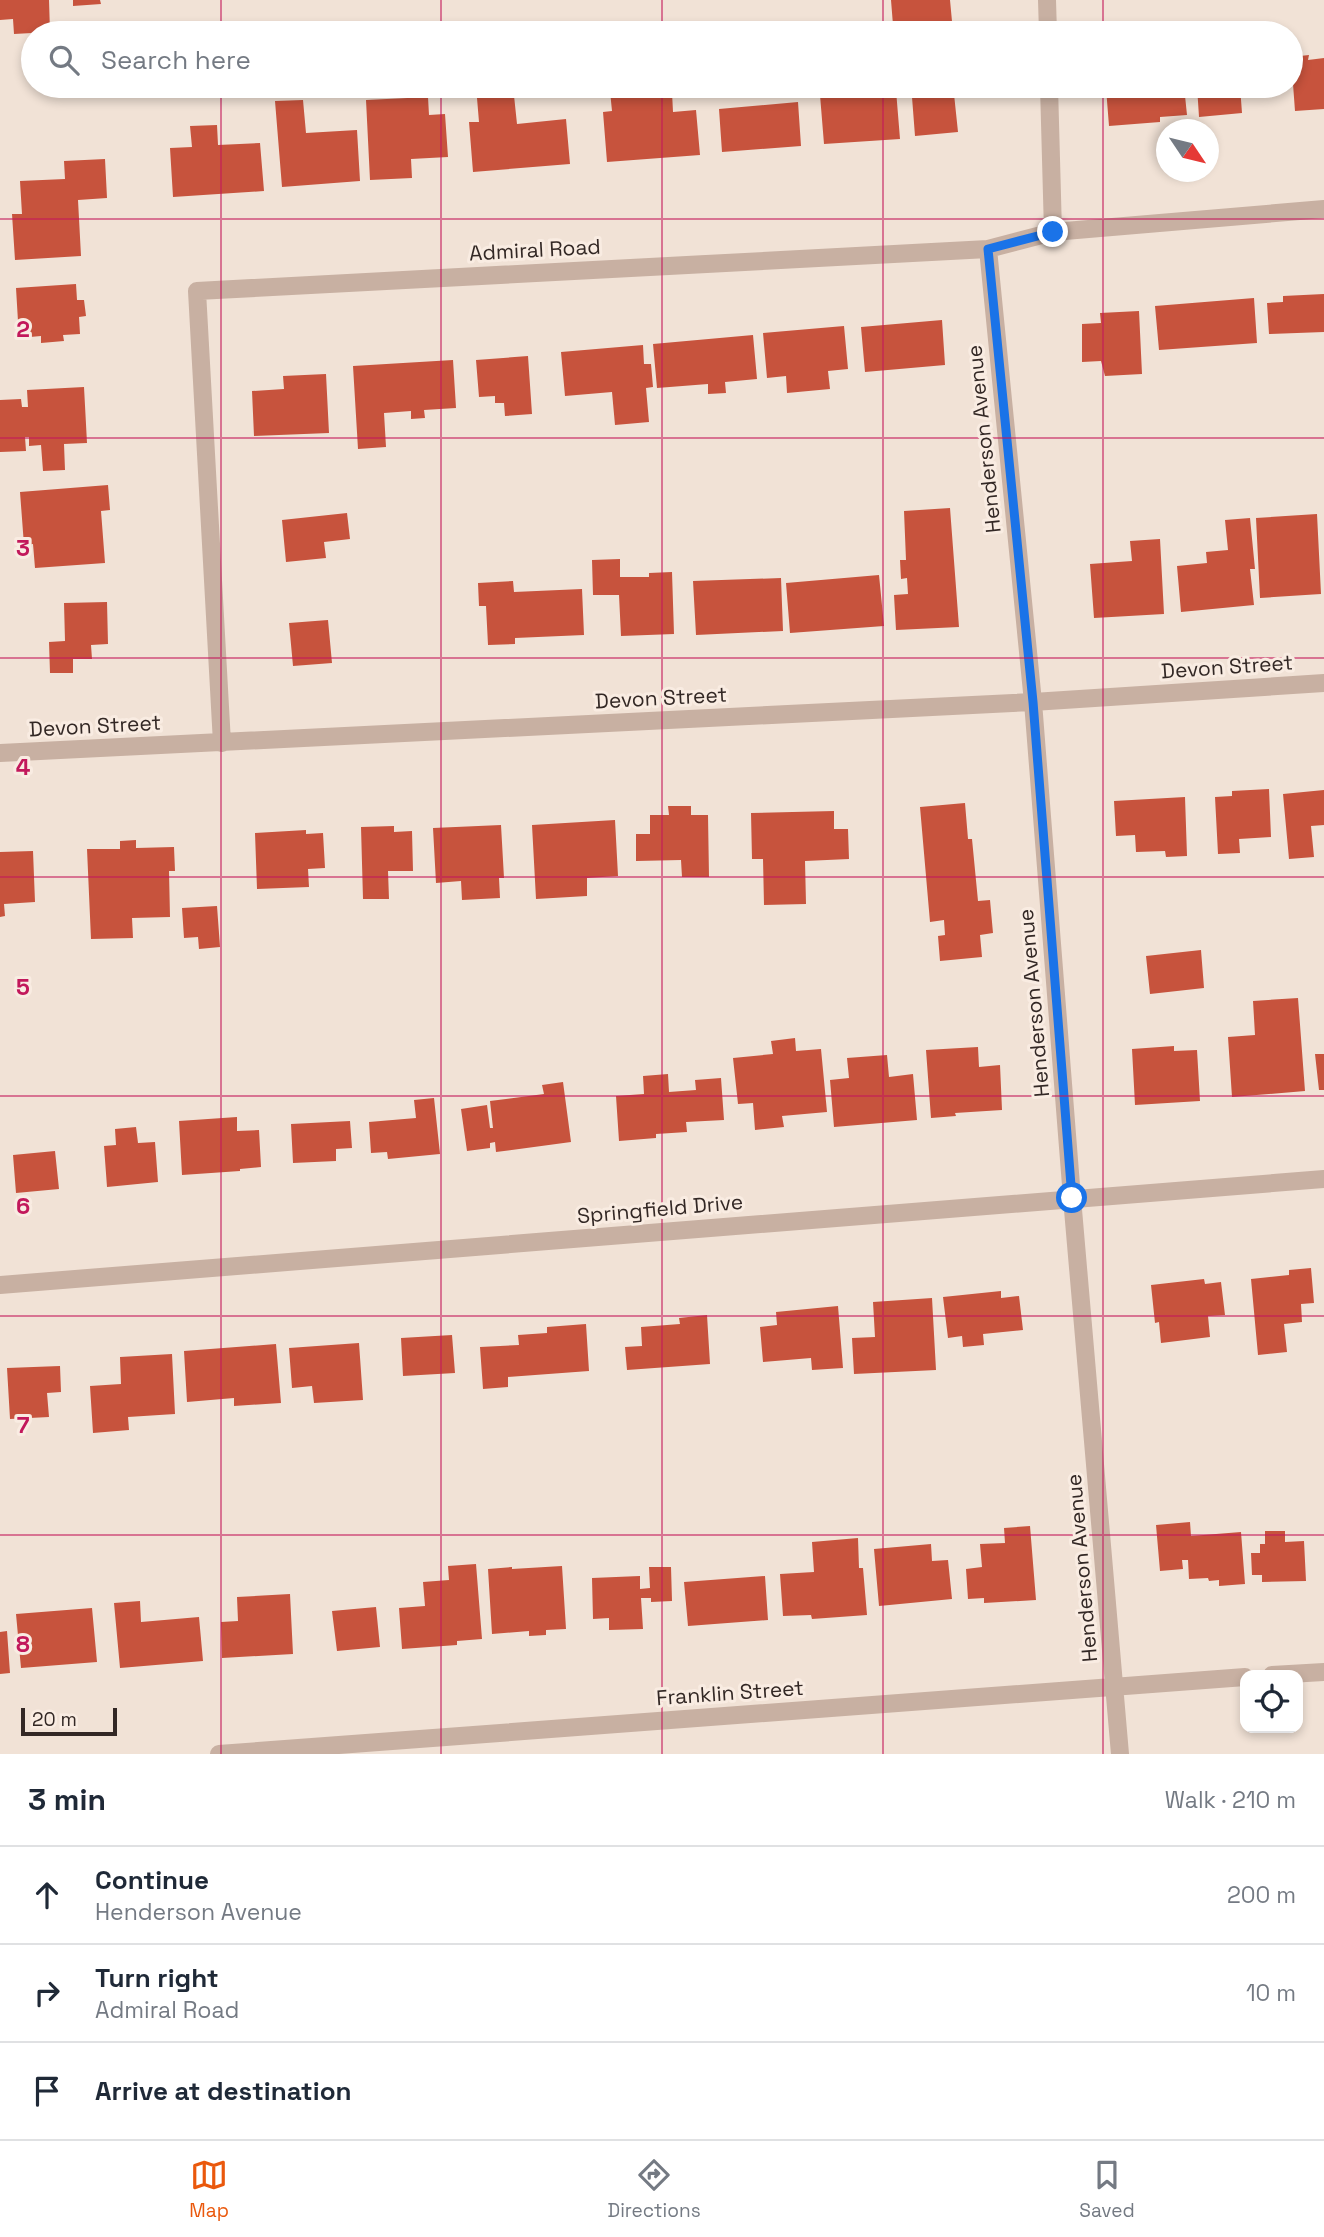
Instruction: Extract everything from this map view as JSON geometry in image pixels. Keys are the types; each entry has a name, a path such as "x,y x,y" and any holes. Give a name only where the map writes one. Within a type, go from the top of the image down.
{"street":[{"path":"1047,0 1048,21"},
{"path":"1049,98 1053,232"},
{"name":"Admiral Road","path":"222,743 197,291 988,249 1053,232 1324,209"},
{"name":"Henderson Avenue","path":"988,249 1033,702 1120,1754"},
{"name":"Devon Street","path":"0,753 1033,702 1324,683"},
{"name":"Springfield Drive","path":"0,1285 1324,1180"},
{"path":"1303,1673 1324,1671"},
{"name":"Franklin Street","path":"219,1754 1240,1677"}],"building":[{"path":"0,0 49,0 50,21 21,21 21,34 14,34 13,19 0,20"},
{"path":"73,0 100,0 101,4 73,6"},
{"path":"891,0 950,0 952,21 893,21"},
{"path":"1309,55 1308,60 1324,58 1324,109 1295,111 1294,98 1303,98 1303,56"},
{"path":"428,98 429,115 445,114 448,157 411,159 412,178 370,180 366,100"},
{"path":"477,98 514,98 517,124 566,119 570,164 473,172 469,122 479,122"},
{"path":"611,98 672,98 673,112 696,110 700,155 607,162 603,112 612,111"},
{"path":"820,98 897,98 900,139 824,144"},
{"path":"912,98 954,98 958,132 915,136"},
{"path":"1107,98 1185,98 1187,115 1160,117 1156,122 1109,126"},
{"path":"1198,98 1241,98 1242,113 1199,117"},
{"path":"303,100 306,133 357,130 360,181 282,187 275,101"},
{"path":"798,102 801,146 722,152 719,109"},
{"path":"217,125 218,145 260,143 264,191 173,197 170,148 192,147 190,126"},
{"path":"105,159 107,198 78,200 81,256 15,260 12,214 22,214 20,181 65,179 64,161"},
{"path":"76,284 77,300 84,300 86,316 79,317 80,334 63,335 64,341 41,343 41,336 19,338 16,288"},
{"path":"1324,294 1324,332 1269,334 1267,303 1283,302 1283,296"},
{"path":"1254,298 1257,343 1159,350 1155,306"},
{"path":"1139,311 1142,374 1105,376 1101,361 1082,362 1082,324 1101,323 1100,313"},
{"path":"942,320 945,365 865,372 861,327"},
{"path":"844,326 848,369 828,371 830,389 787,393 786,376 767,378 763,333"},
{"path":"753,335 757,379 725,382 726,393 708,394 708,384 657,388 653,344"},
{"path":"643,345 644,364 651,364 653,387 646,388 649,422 615,425 612,392 565,396 561,352"},
{"path":"528,356 532,414 505,416 504,403 495,403 495,396 479,397 476,360"},
{"path":"453,360 456,408 424,410 425,418 411,419 411,411 384,413 386,447 358,449 353,366"},
{"path":"326,374 329,433 254,436 252,391 284,389 283,376"},
{"path":"84,387 87,443 64,444 65,470 43,471 41,445 29,446 29,437 25,437 26,451 0,452 0,400 21,399 22,407 28,407 27,390"},
{"path":"108,485 110,510 101,511 105,563 35,568 33,544 24,545 20,492"},
{"path":"950,508 959,627 896,630 894,595 908,594 907,578 901,579 900,560 906,560 904,511"},
{"path":"347,513 350,539 324,542 326,558 286,562 282,520"},
{"path":"1317,514 1321,594 1260,598 1256,518"},
{"path":"1250,518 1255,569 1250,569 1254,605 1181,612 1177,566 1207,563 1206,552 1228,550 1225,520"},
{"path":"1160,539 1164,614 1094,618 1090,564 1132,561 1130,541"},
{"path":"620,559 620,577 649,577 649,573 672,572 674,634 621,636 619,595 593,595 592,560"},
{"path":"879,575 884,626 790,633 786,583"},
{"path":"781,578 783,631 696,635 693,581"},
{"path":"513,581 514,592 582,589 584,635 515,638 515,644 488,645 486,606 479,606 478,583"},
{"path":"107,602 108,644 91,645 92,659 73,659 73,673 50,673 49,642 65,641 64,603"},
{"path":"328,620 332,663 293,666 289,623"},
{"path":"1269,789 1271,837 1239,839 1240,853 1218,854 1215,797 1232,796 1232,791"},
{"path":"1324,790 1324,825 1311,826 1314,857 1289,859 1283,794"},
{"path":"1185,797 1187,856 1166,857 1165,851 1136,852 1135,835 1116,836 1114,801"},
{"path":"965,803 968,839 972,839 978,901 990,900 993,933 980,935 982,957 940,961 938,936 945,935 944,920 930,922 920,807"},
{"path":"668,806 691,806 691,815 708,815 709,877 682,877 681,860 636,861 636,834 650,834 650,815 669,815"},
{"path":"834,811 834,829 848,829 849,859 805,861 806,904 764,905 763,859 752,859 751,813"},
{"path":"615,820 618,876 587,878 587,896 536,899 532,825"},
{"path":"501,825 504,878 499,878 500,898 462,900 461,881 436,883 433,828"},
{"path":"394,826 394,832 412,831 413,871 388,871 389,899 363,899 361,827"},
{"path":"306,830 306,834 323,833 325,868 308,869 309,887 257,889 255,833"},
{"path":"136,840 136,848 174,847 175,871 169,871 170,917 132,918 133,938 91,939 87,849 120,849 120,841"},
{"path":"33,851 35,902 4,904 5,916 0,917 0,852"},
{"path":"217,906 220,947 199,949 198,937 184,938 182,908"},
{"path":"1201,950 1204,988 1150,994 1146,956"},
{"path":"1298,998 1305,1091 1232,1097 1228,1037 1255,1035 1253,1001"},
{"path":"795,1038 796,1051 821,1049 827,1112 782,1116 784,1127 755,1130 753,1103 738,1104 733,1058 773,1054 771,1041"},
{"path":"1174,1046 1174,1051 1197,1050 1200,1101 1135,1105 1132,1049"},
{"path":"978,1047 979,1067 1000,1065 1002,1110 955,1113 956,1116 931,1118 926,1050"},
{"path":"1315,1054 1324,1054 1324,1090 1319,1090"},
{"path":"887,1055 889,1077 913,1074 917,1120 834,1127 830,1080 849,1078 847,1058"},
{"path":"668,1074 669,1092 696,1090 695,1080 721,1078 724,1120 686,1122 687,1132 619,1141 616,1096 644,1094 643,1076"},
{"path":"563,1082 571,1142 496,1152 495,1142 490,1143 490,1148 467,1151 461,1109 487,1105 490,1128 493,1128 490,1101 544,1094 542,1085"},
{"path":"434,1098 440,1154 388,1159 387,1152 371,1153 369,1122 416,1118 414,1100"},
{"path":"237,1117 237,1131 259,1130 261,1167 182,1175 179,1121"},
{"path":"350,1121 352,1148 336,1149 336,1161 293,1163 291,1124"},
{"path":"136,1127 138,1143 155,1142 158,1182 107,1187 104,1146 116,1145 115,1129"},
{"path":"55,1151 59,1189 16,1193 13,1155"},
{"path":"1311,1268 1314,1303 1301,1304 1302,1322 1284,1324 1287,1352 1258,1355 1251,1279 1289,1275 1289,1270"},
{"path":"1204,1279 1205,1284 1221,1282 1225,1315 1208,1316 1210,1337 1161,1343 1159,1322 1155,1323 1151,1285"},
{"path":"1001,1291 1001,1298 1019,1296 1023,1330 983,1334 984,1345 963,1347 962,1336 948,1338 943,1297"},
{"path":"932,1298 936,1370 854,1374 852,1338 875,1337 873,1302"},
{"path":"838,1306 843,1368 812,1370 811,1358 763,1362 760,1327 777,1325 776,1312"},
{"path":"707,1315 710,1364 627,1370 625,1347 642,1346 641,1327 680,1324 679,1318"},
{"path":"586,1324 589,1371 508,1377 508,1387 483,1389 480,1347 519,1345 518,1335 547,1333 547,1327"},
{"path":"452,1335 455,1373 403,1376 401,1338"},
{"path":"359,1343 363,1400 314,1403 312,1386 292,1388 289,1348"},
{"path":"276,1344 281,1403 234,1406 234,1398 187,1402 184,1351"},
{"path":"172,1354 175,1414 128,1417 129,1430 93,1433 90,1386 121,1384 120,1357"},
{"path":"60,1366 61,1392 47,1393 49,1417 10,1419 7,1368"},
{"path":"1190,1522 1191,1536 1241,1532 1245,1584 1219,1586 1219,1580 1189,1579 1188,1560 1182,1560 1183,1569 1160,1571 1156,1525"},
{"path":"1030,1526 1036,1600 984,1603 984,1598 968,1599 966,1569 982,1567 980,1544 1005,1543 1004,1528"},
{"path":"1265,1531 1285,1531 1285,1542 1304,1541 1306,1581 1262,1582 1262,1575 1252,1575 1251,1553 1260,1553 1260,1544 1265,1544"},
{"path":"858,1538 859,1568 863,1568 867,1615 812,1619 811,1615 783,1616 780,1574 814,1572 812,1542"},
{"path":"931,1544 932,1561 948,1560 952,1599 879,1606 874,1549"},
{"path":"476,1564 482,1639 457,1641 457,1645 402,1649 399,1608 425,1606 423,1582 449,1580 448,1566"},
{"path":"562,1566 566,1629 546,1630 546,1635 529,1636 529,1631 492,1634 488,1569"},
{"path":"649,1567 671,1567 672,1601 651,1602 651,1598 641,1598 643,1629 609,1630 609,1618 593,1619 592,1578 640,1576 640,1589 650,1588"},
{"path":"765,1576 768,1620 688,1626 684,1582"},
{"path":"290,1594 293,1654 222,1658 221,1622 238,1621 237,1597"},
{"path":"140,1601 141,1622 199,1617 203,1661 120,1668 114,1603"},
{"path":"376,1607 380,1647 337,1651 332,1611"},
{"path":"92,1608 97,1662 21,1668 16,1614"},
{"path":"7,1631 10,1673 0,1674 0,1632"}],"route":[{"path":"1053,232 988,249 1033,702 1072,1198"}]}
